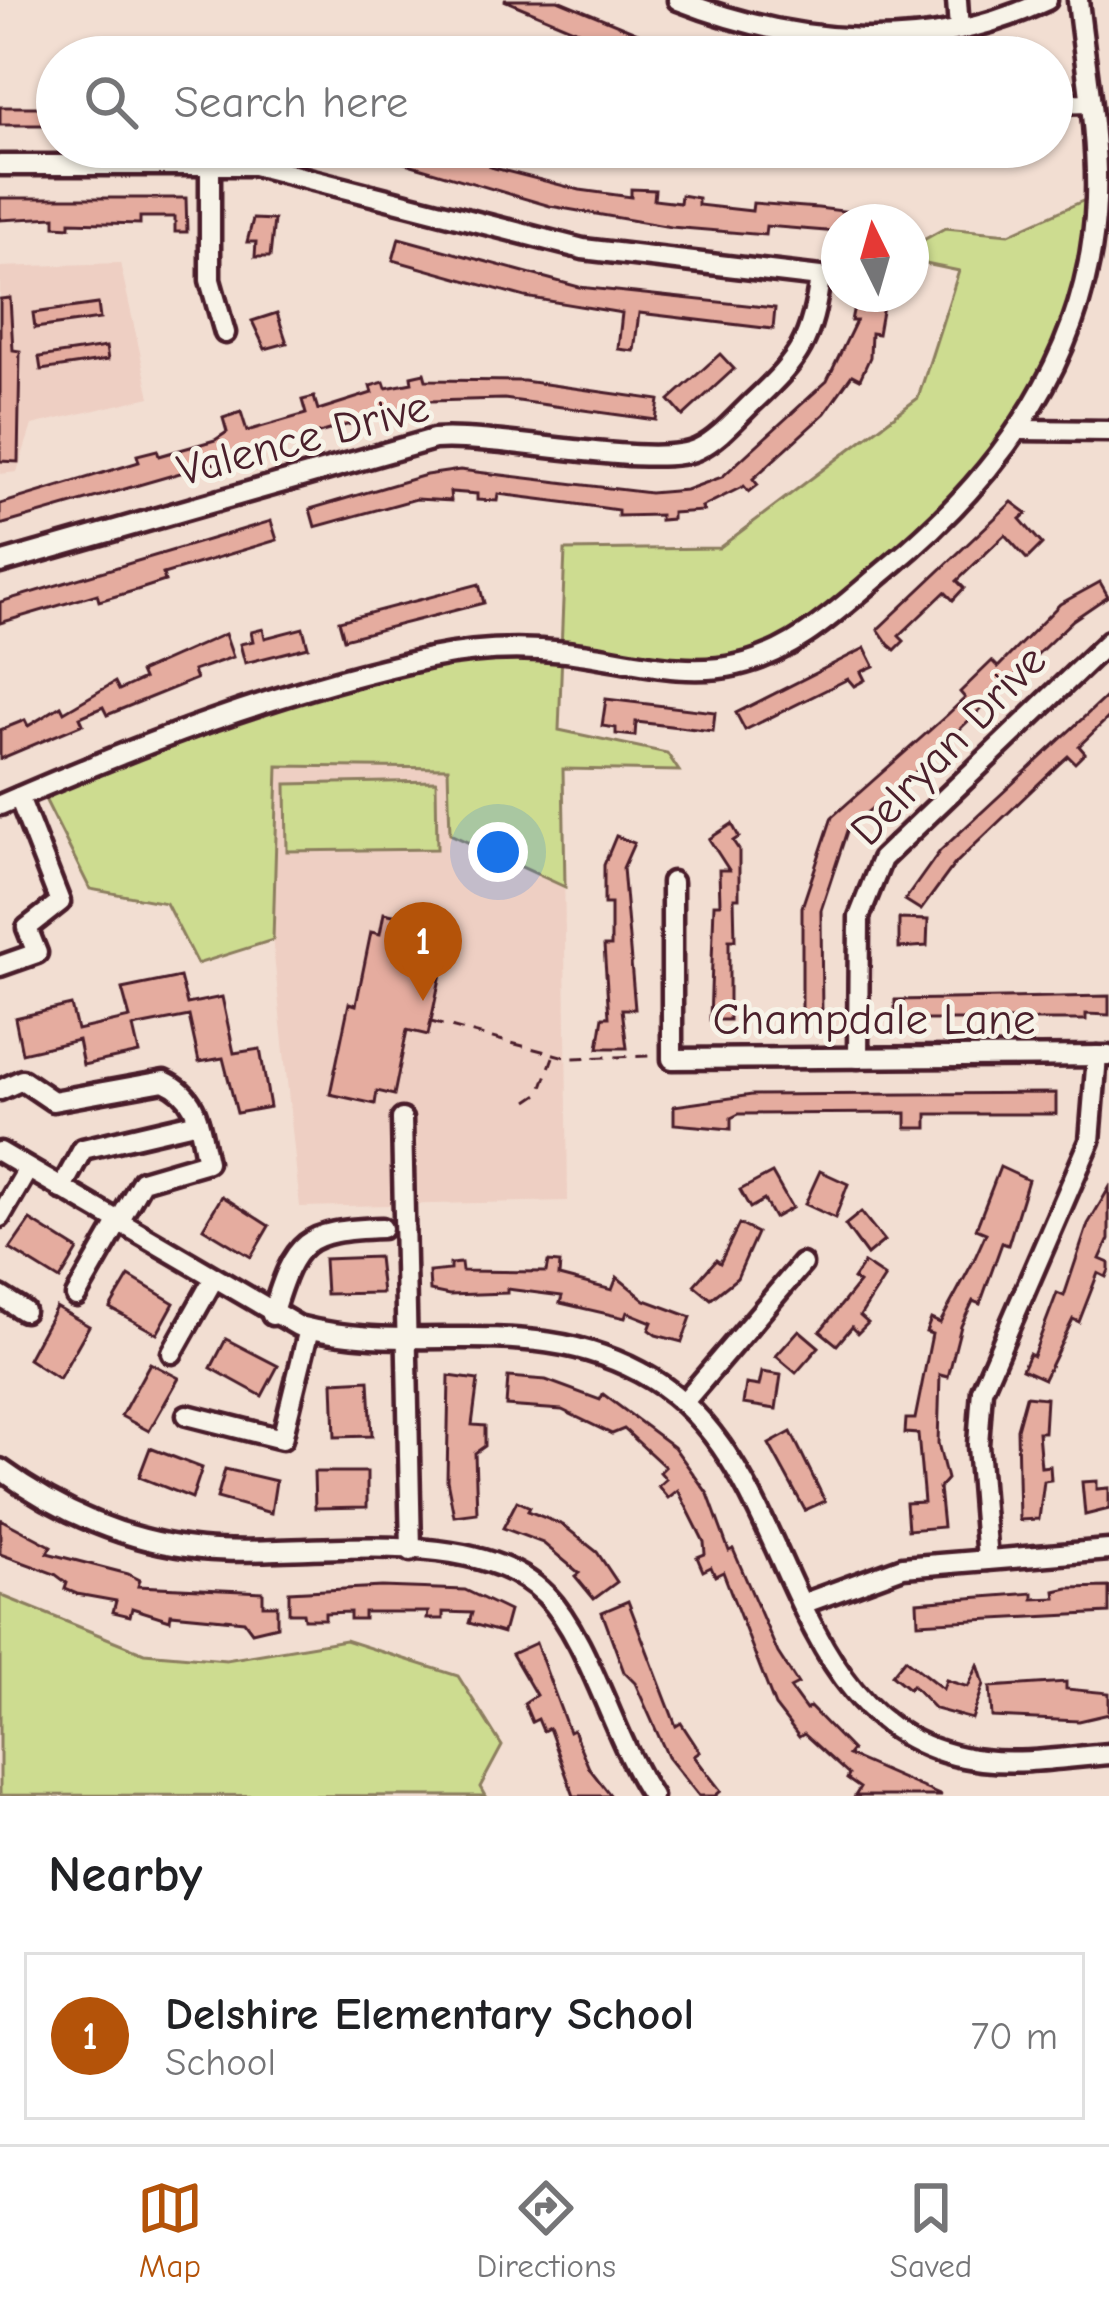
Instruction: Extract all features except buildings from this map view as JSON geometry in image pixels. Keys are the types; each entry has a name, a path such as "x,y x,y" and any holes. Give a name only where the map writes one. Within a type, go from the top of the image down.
{"street":[{"path":"678,0 746,24 816,36"},
{"path":"949,36 957,0"},
{"path":"976,0 981,23"},
{"path":"868,36 949,32 1047,0"},
{"path":"0,966 37,953 27,928 61,902 9,801 245,706 430,658 484,650 562,651 707,669 763,658 806,635 921,541 986,477 1022,430 1064,341 1088,259 1096,195 1078,0"},
{"path":"1073,103 1089,103"},
{"path":"0,165 36,165"},
{"path":"210,168 210,280 225,333"},
{"name":"Valence Drive","path":"0,563 434,439 492,437 680,456 710,442 795,362 815,319 820,277 583,249 261,168"},
{"path":"1022,430 1109,431"},
{"name":"Delryan Drive","path":"858,1058 859,917 882,859 1109,641"},
{"name":"Champdale Lane","path":"672,882 672,1059 1103,1056"},
{"path":"987,1560 977,1445 982,1390 1090,1142 1103,1056"},
{"path":"0,1090 22,1080 53,1101 164,1081 181,1088 195,1105 207,1162 142,1181 121,1225 76,1296"},
{"path":"402,1119 411,1551"},
{"path":"61,1189 82,1149 198,1122"},
{"path":"0,1152 272,1315 309,1329 353,1337 562,1341 627,1364 684,1402 735,1460 841,1679 880,1718 915,1740 981,1760 1109,1754"},
{"path":"0,1217 28,1169"},
{"path":"272,1315 281,1286 310,1238 326,1230 382,1228"},
{"path":"684,1402 802,1264"},
{"path":"172,1353 213,1280"},
{"path":"0,1296 24,1311"},
{"path":"187,1415 282,1439 309,1329"},
{"path":"0,1469 70,1511 154,1541 231,1552 411,1551 492,1561 544,1594 570,1629 613,1728 652,1796"},
{"path":"802,1604 877,1573 1109,1550"}],"path":[{"path":"431,1022 554,1054 639,1054"},
{"path":"528,1101 540,1094 554,1054"}],"shaded area":[{"path":"120,263 150,397 32,425 17,472 0,474 0,267"},
{"path":"277,766 563,769 568,1201 300,1207 270,917"}],"green space":[{"path":"1096,195 1063,341 986,477 806,635 735,666 562,652 559,730 667,753 679,771 563,769 565,887 450,834 448,768 278,766 273,940 197,964 166,903 90,889 39,787 84,768 430,658 561,651 565,550 719,548 918,398 959,271 929,265 929,237 945,228 1009,234"},
{"path":"436,781 437,849 287,851 286,784"},
{"path":"0,1595 144,1653 226,1660 345,1640 458,1676 502,1746 480,1787 485,1796 0,1795"}],"place":[{"name":"Delshire Elementary School","path":"423,1001"}]}
